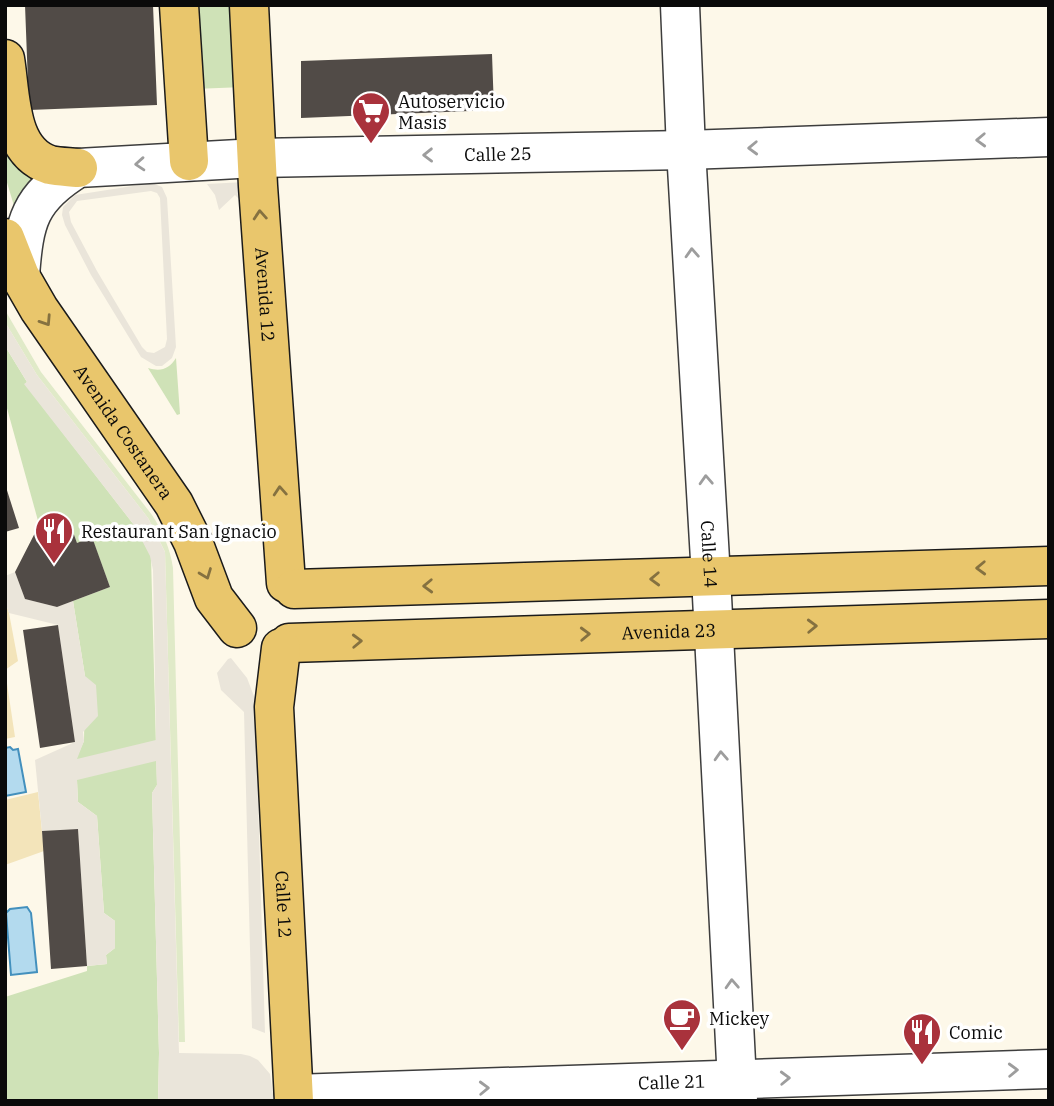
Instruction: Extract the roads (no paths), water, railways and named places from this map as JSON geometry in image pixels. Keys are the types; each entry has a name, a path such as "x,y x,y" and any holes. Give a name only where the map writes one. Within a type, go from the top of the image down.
{"main road":[{"path":"179,5 188,161"},
{"name":"Avenida 12","path":"249,5 257,158 270,586"},
{"path":"5,59 16,127 27,150 51,165 78,168"},
{"name":"Avenida Costanera","path":"5,237 20,276 64,348 167,493 193,542 215,598 263,640"},
{"path":"270,586 711,577 1049,566"},
{"path":"263,640 298,635 305,617 304,607 270,586"},
{"name":"Calle 12","path":"270,586 236,607 235,618 263,640 274,707 294,1097"},
{"name":"Avenida 23","path":"263,640 1049,619"}],"street":[{"name":"Calle 14","path":"680,5 738,1090"},
{"name":"Calle 25","path":"78,168 257,158 686,150 1049,137"},
{"path":"20,276 23,243 33,210 43,194 58,180 78,168"},
{"name":"Calle 21","path":"294,1097 738,1090 1049,1069"}],"water":[{"path":"10,747 13,750 18,749 26,792 5,796 5,748"},
{"path":"27,907 31,913 37,972 11,975 6,913 10,909"}],"place":[{"name":"Autoservicio Masis","path":"371,145"},
{"name":"Restaurant San Ignacio","path":"54,565"},
{"name":"Mickey","path":"682,1052"},
{"name":"Comic","path":"922,1066"}]}
